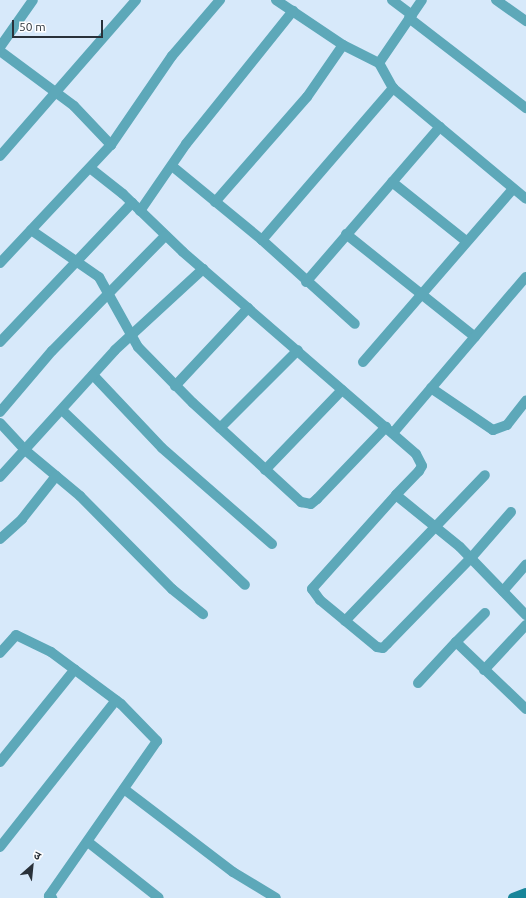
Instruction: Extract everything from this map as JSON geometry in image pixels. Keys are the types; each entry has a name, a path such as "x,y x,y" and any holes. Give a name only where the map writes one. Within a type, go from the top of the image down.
{"street":[{"path":"0,47 33,0"},
{"path":"0,156 55,91 136,0"},
{"path":"0,263 111,145 172,56 220,0"},
{"path":"276,0 343,45 379,63 393,88 526,200"},
{"path":"392,0 526,108"},
{"path":"379,63 422,0"},
{"path":"496,0 526,21"},
{"path":"140,211 186,144 293,11"},
{"path":"215,202 307,97 343,45"},
{"path":"0,51 74,106 111,145"},
{"path":"262,240 393,88"},
{"path":"306,282 440,127"},
{"path":"172,166 262,240 306,282 355,324"},
{"path":"90,168 132,203 203,269 416,454 422,466 312,589 314,594 345,621 377,647 382,648 471,558 511,512"},
{"path":"392,182 466,241"},
{"path":"363,362 513,188"},
{"path":"0,342 78,262 132,203"},
{"path":"31,230 99,277 110,294 138,347 175,386 265,470 301,502 311,504 390,430 430,388 526,278"},
{"path":"346,234 475,337"},
{"path":"0,412 52,351 166,236"},
{"path":"0,477 132,334 203,269"},
{"path":"175,386 248,308"},
{"path":"220,428 298,350"},
{"path":"93,375 162,448 272,544"},
{"path":"430,388 493,430 507,425 526,402"},
{"path":"265,470 342,390"},
{"path":"62,410 245,585"},
{"path":"0,423 25,450 80,496 172,589 203,614"},
{"path":"345,621 434,526 485,475"},
{"path":"0,539 22,520 56,476"},
{"path":"396,494 471,558 526,615"},
{"path":"503,591 526,565"},
{"path":"418,683 485,613"},
{"path":"484,670 526,625"},
{"path":"0,654 16,635 19,635 51,652 116,700 157,741 49,896 52,898"},
{"path":"456,642 526,709"},
{"path":"0,762 75,669"},
{"path":"0,847 116,700"},
{"path":"124,789 233,872 276,898"},
{"path":"88,842 159,898"},
{"path":"513,898 526,893"}]}
